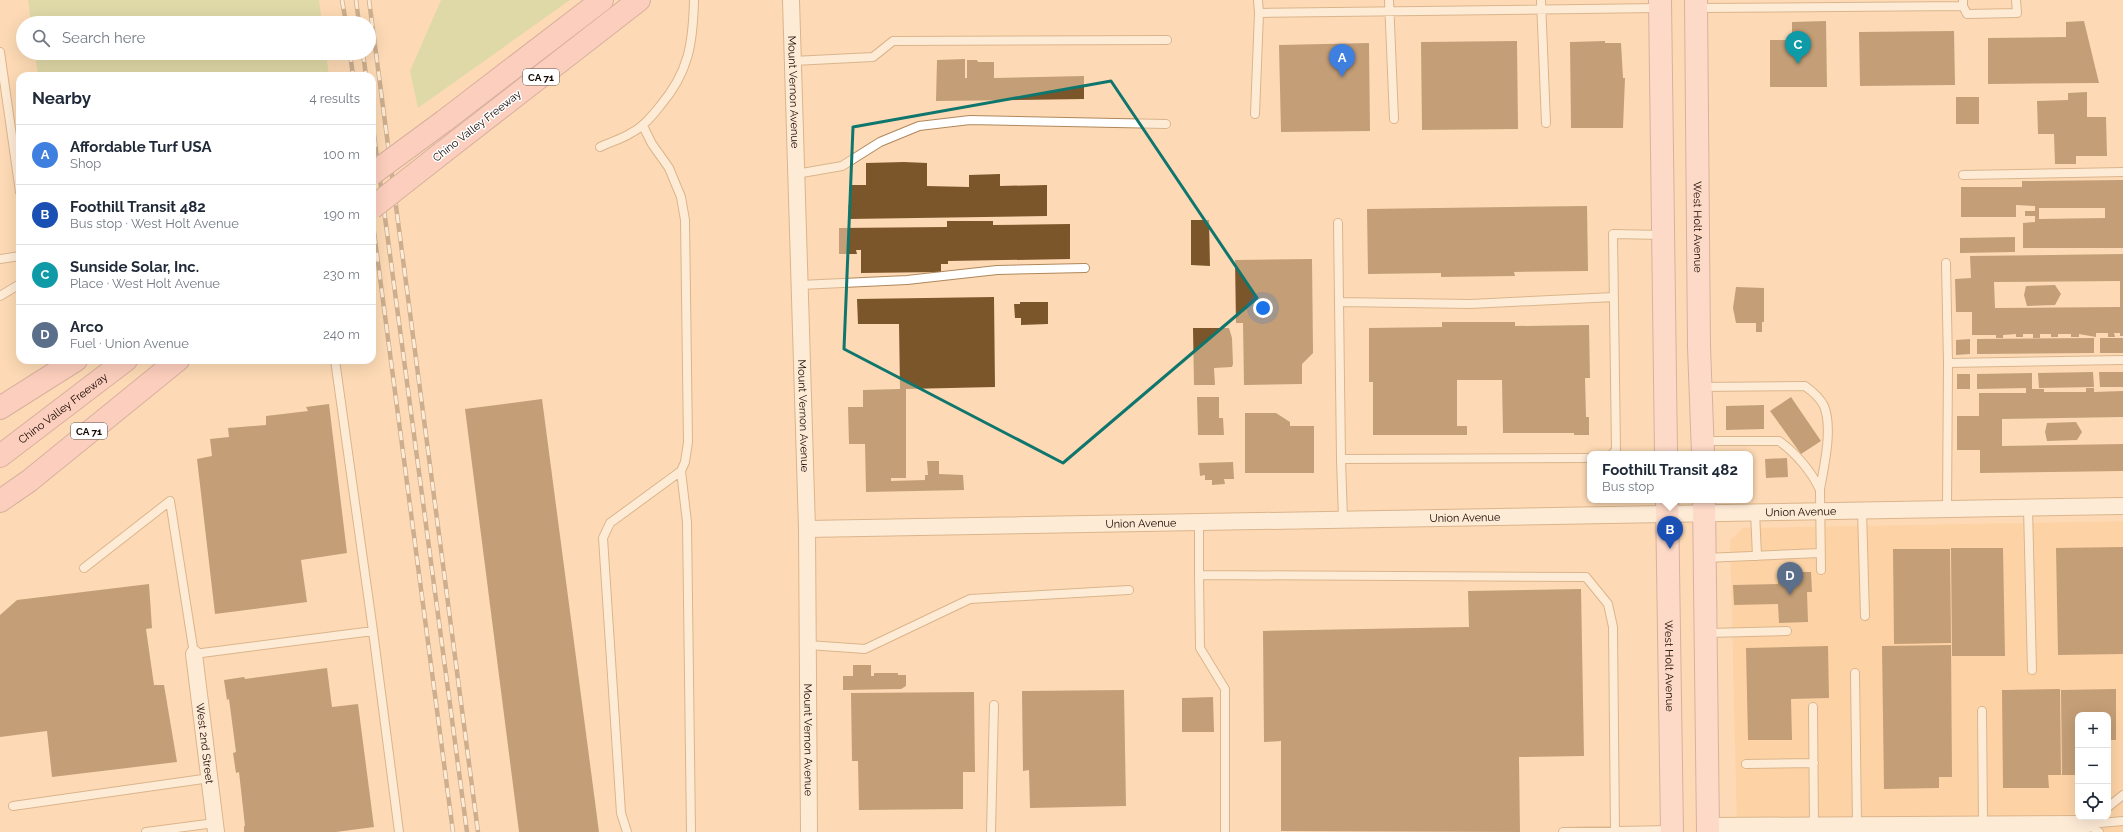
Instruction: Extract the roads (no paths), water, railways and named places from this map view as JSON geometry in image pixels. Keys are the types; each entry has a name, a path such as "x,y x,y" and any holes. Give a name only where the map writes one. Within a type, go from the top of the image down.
{"highway":[{"name":"CA 71","path":"376,171 602,0"},
{"name":"Chino Valley Freeway","path":"376,205 639,0"},
{"path":"0,408 70,364"},
{"name":"Chino Valley Freeway","path":"0,456 121,364"},
{"name":"CA 71","path":"0,501 29,481 173,364"},
{"path":"0,510 29,481"}],"main road":[{"name":"West Holt Avenue","path":"1692,3 1700,387 1703,447"},
{"path":"1660,4 1666,451"},
{"path":"1704,506 1707,633 1708,829"},
{"name":"West Holt Avenue","path":"1667,507 1672,831"}],"street":[{"name":"Mount Vernon Avenue","path":"791,0 807,529 809,832"},
{"name":"Union Avenue","path":"807,529 1344,519 1704,506 1756,512 2123,506"},
{"name":"West 2nd Street","path":"194,654 216,827"},
{"path":"1708,829 1993,827 2094,824"}],"lane":[{"path":"600,147 631,134 643,126 676,86 685,69 694,22 694,0"},
{"path":"1255,114 1259,13 1258,0"},
{"path":"1389,0 1394,119"},
{"path":"1541,0 1546,123"},
{"path":"1692,3 1963,3 1967,14 2017,13 2016,0"},
{"path":"1259,13 1541,9 1660,4"},
{"path":"793,61 873,57 893,42 1167,40"},
{"path":"0,52 3,94 16,169"},
{"path":"796,174 842,166 880,142 919,126 970,120 1166,124"},
{"path":"627,832 621,813 603,538 610,524 681,471 685,462 688,442 685,220 681,197 669,168 652,144 643,126"},
{"path":"1963,175 2123,172"},
{"path":"1338,223 1341,459 1344,519"},
{"path":"1615,451 1613,234 1664,234"},
{"path":"0,259 16,257"},
{"path":"1946,263 1948,363 1947,509"},
{"path":"800,285 907,280 997,270 1085,268"},
{"path":"0,296 16,286"},
{"path":"1339,302 1470,304 1614,297"},
{"path":"1948,363 2123,360"},
{"path":"337,364 399,832"},
{"path":"1700,387 1805,386 1815,393 1824,406 1827,427 1826,454 1820,490 1821,570"},
{"path":"1703,447 1779,441 1787,447 1815,479 1820,490"},
{"path":"1341,459 1587,458"},
{"path":"681,471 687,522 691,832"},
{"path":"84,568 170,501 194,654 373,631"},
{"path":"2028,508 2032,670"},
{"path":"1862,511 1865,616"},
{"path":"1756,512 1757,556"},
{"path":"1199,522 1200,648 1225,688 1225,832"},
{"path":"1705,558 1820,553"},
{"path":"1199,574 1586,577 1608,604 1613,627 1615,831"},
{"path":"808,645 865,649 970,599 1129,590"},
{"path":"1707,633 1787,631"},
{"path":"1855,673 1865,828"},
{"path":"991,832 994,705"},
{"path":"1813,707 1814,829"},
{"path":"1982,711 1993,827"},
{"path":"1746,764 1814,764"},
{"path":"13,806 210,778"},
{"path":"2111,805 2123,795"},
{"path":"2094,824 2123,821"},
{"path":"146,832 216,827"},
{"path":"1563,832 1672,831"}],"railway":[{"path":"342,0 345,16"},
{"path":"356,0 358,16"},
{"path":"369,0 371,16"},
{"path":"376,53 478,832"},
{"path":"351,60 352,72"},
{"path":"364,60 365,72"},
{"path":"376,150 467,832"},
{"path":"376,247 453,832"}],"place":[{"name":"Sunside Solar, Inc.","path":"1798,64"},
{"name":"Affordable Turf USA","path":"1342,77"},
{"name":"Foothill Transit 482","path":"1670,549"},
{"name":"Arco","path":"1790,595"}]}
